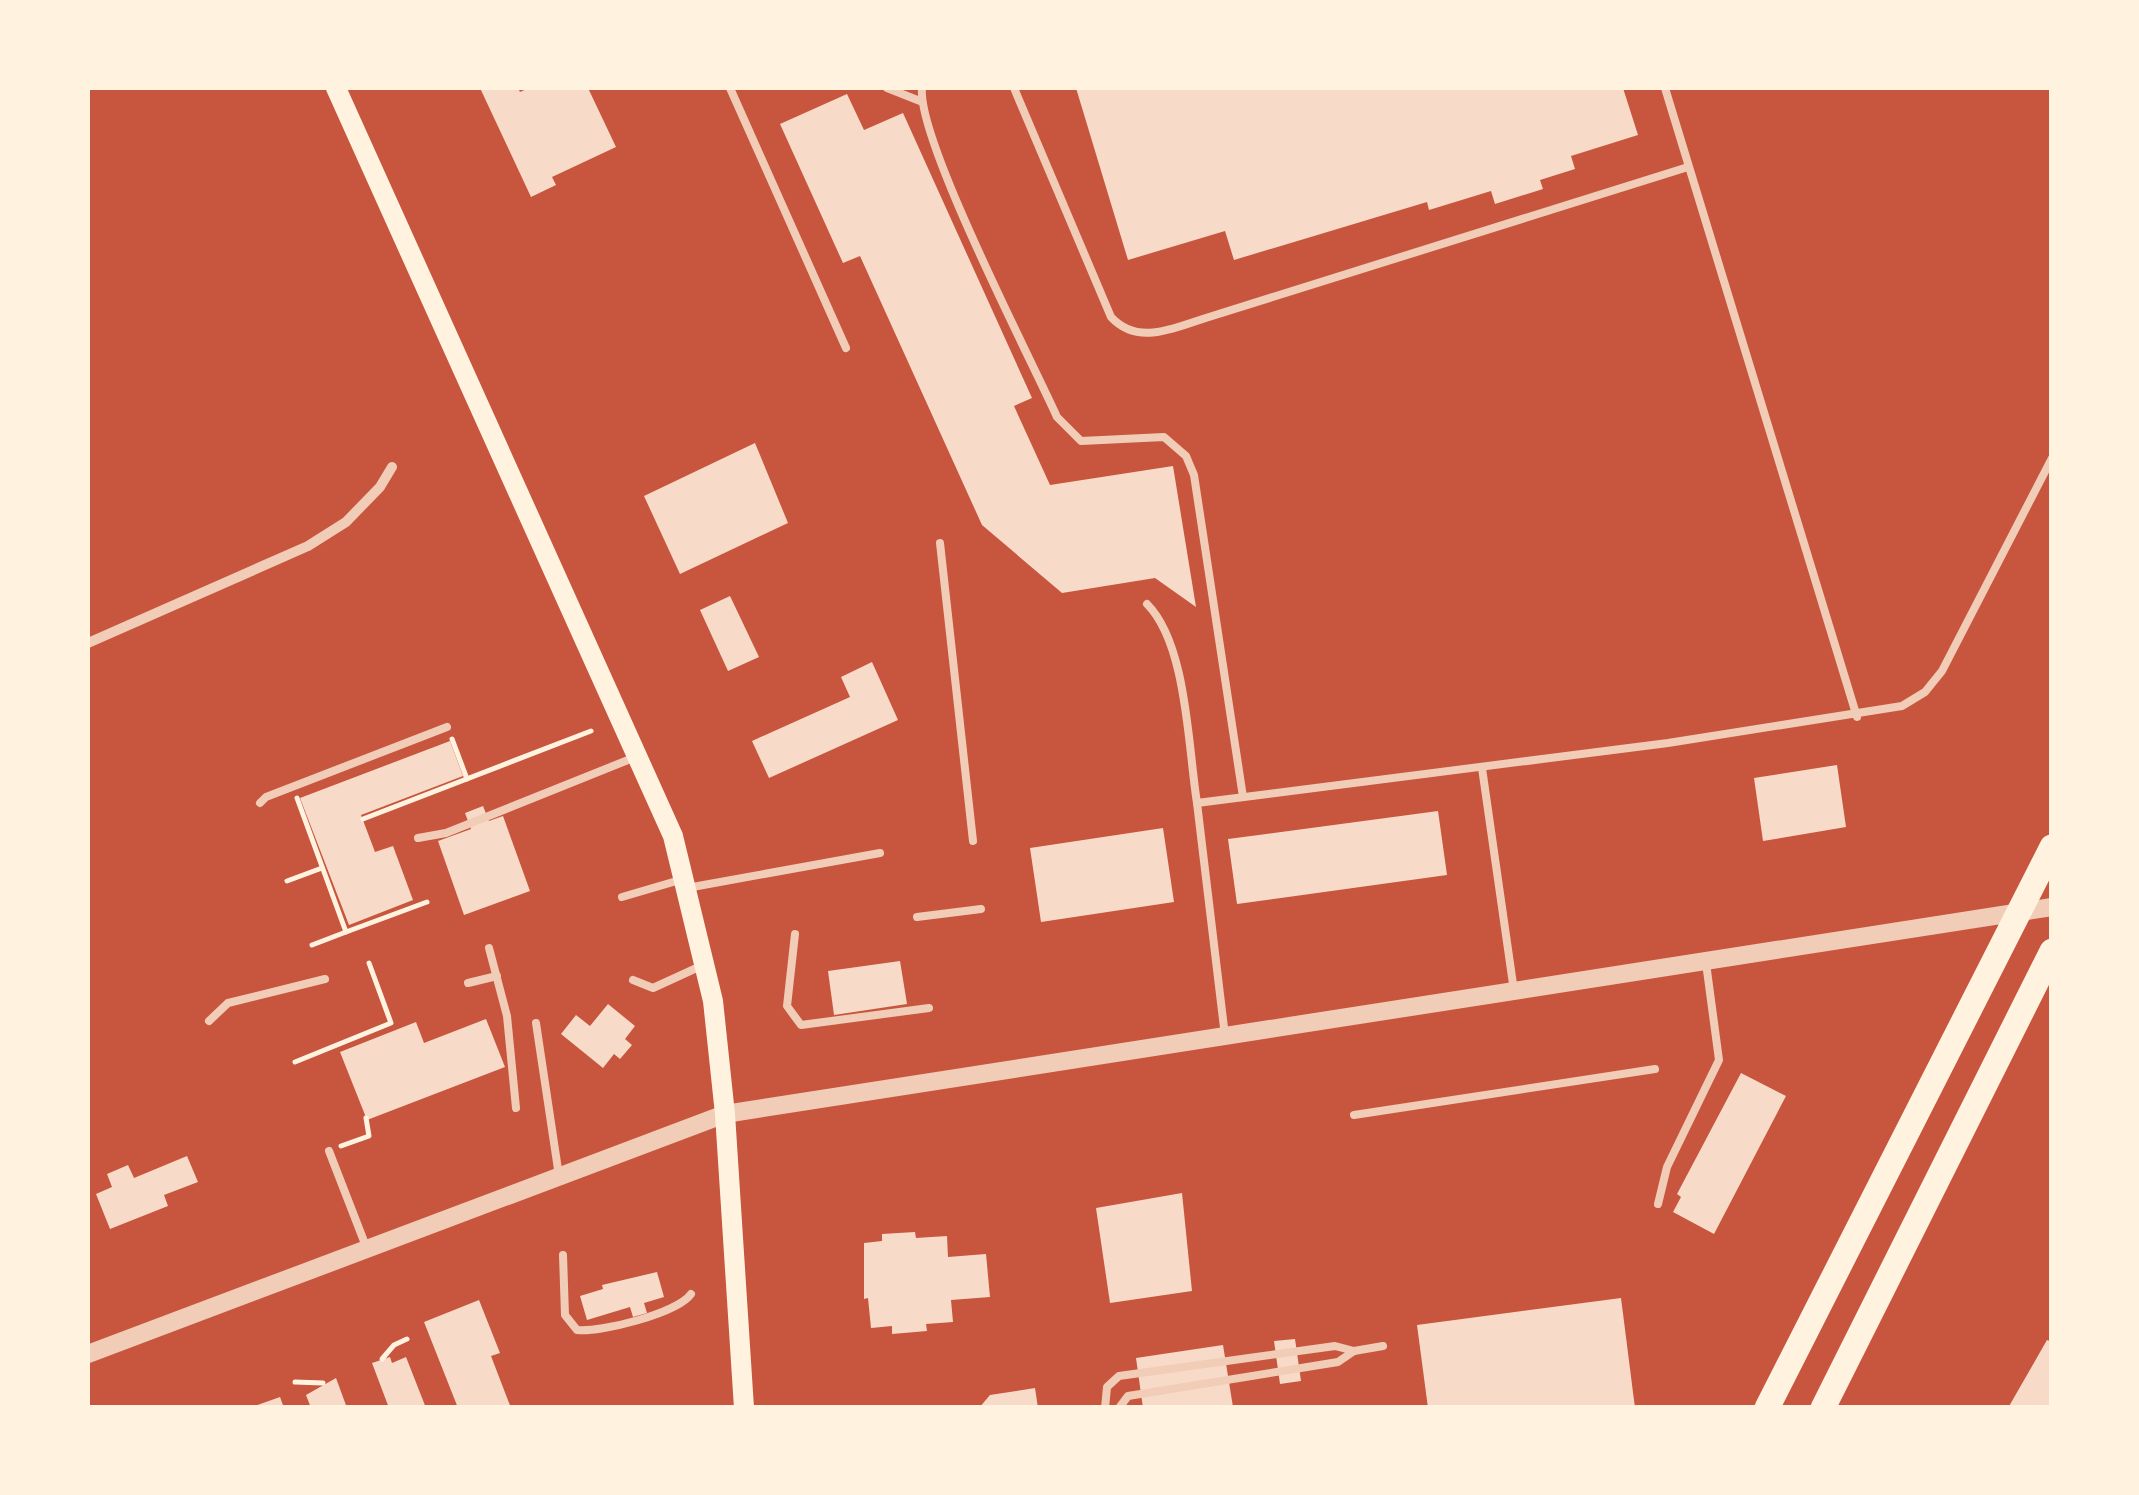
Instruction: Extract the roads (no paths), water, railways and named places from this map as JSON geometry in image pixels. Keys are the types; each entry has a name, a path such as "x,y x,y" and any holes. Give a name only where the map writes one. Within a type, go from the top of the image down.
{"highway":[{"path":"1764,1408 2052,847"},
{"path":"1823,1408 2052,951"}],"main road":[{"path":"336,88 672,836 705,964 726,1114 744,1408"}],"street":[{"path":"88,643 308,546 346,522 380,488 392,466"},
{"path":"88,1354 726,1114 2052,908"}],"lane":[{"path":"730,88 846,348"},
{"path":"886,88 920,101"},
{"path":"922,88 920,101 937,151 1057,417 1081,441 1164,437 1186,456 1200,508 1242,796"},
{"path":"1014,88 1111,317 1122,330 1137,335 1210,317 1688,167"},
{"path":"1669,88 1688,167 1857,717"},
{"path":"1197,803 1857,717 1902,706 1925,692 1942,671 2052,458"},
{"path":"940,543 973,841"},
{"path":"1147,604 1159,616 1175,659 1197,803 1225,1039"},
{"path":"260,803 266,796 449,731"},
{"path":"418,838 446,833 638,756"},
{"path":"1482,768 1514,991"},
{"path":"622,897 686,883 880,854"},
{"path":"917,918 981,908"},
{"path":"796,934 787,1006 801,1025 929,1008"},
{"path":"490,948 512,1046 516,1108"},
{"path":"1658,1204 1667,1167 1718,1060 1706,960"},
{"path":"633,980 654,988 705,964"},
{"path":"468,983 497,976"},
{"path":"209,1022 228,1003 324,979"},
{"path":"536,1023 560,1176"},
{"path":"1354,1115 1656,1069"},
{"path":"329,1151 366,1249"},
{"path":"563,1255 565,1315 576,1330 601,1329 678,1306 691,1294"},
{"path":"1105,1408 1107,1387 1118,1376 1335,1346 1354,1351 1383,1346"},
{"path":"1119,1408 1128,1396 1338,1362 1354,1351"}]}
